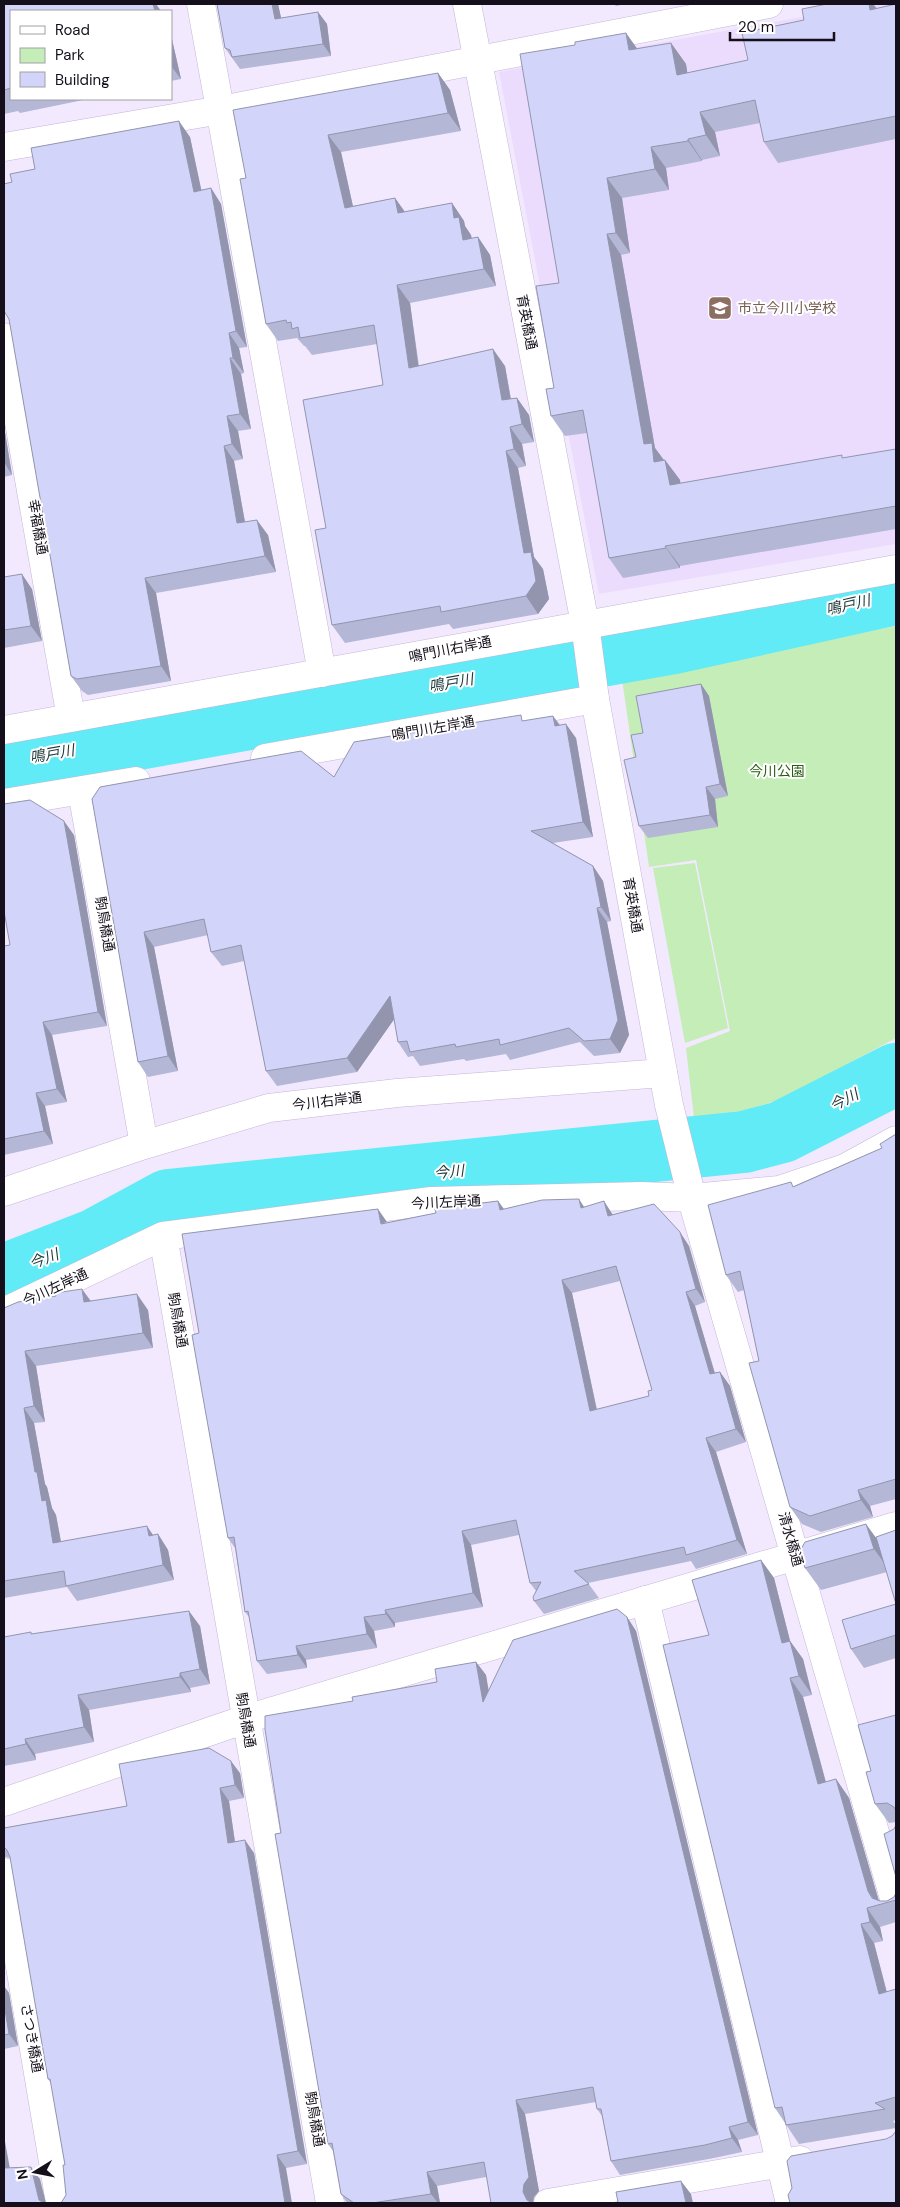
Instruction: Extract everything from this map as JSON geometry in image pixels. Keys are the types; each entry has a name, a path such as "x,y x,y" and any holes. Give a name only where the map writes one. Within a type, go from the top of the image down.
{"street":[{"path":"201,4 322,673"},
{"name":"育英橋通","path":"467,4 586,633 594,690 675,1130"},
{"path":"4,147 221,110 769,4"},
{"name":"幸福橋通","path":"4,337 71,718"},
{"name":"鳴門川右岸通","path":"4,730 322,673 586,633 896,570"},
{"name":"鳴門川左岸通","path":"237,763 594,690"},
{"path":"4,803 159,777"},
{"name":"駒鳥橋通","path":"82,791 144,1145"},
{"name":"今川右岸通","path":"4,1192 144,1145 269,1108 397,1093 663,1073"},
{"name":"清水橋通","path":"675,1130 689,1185 796,1555 887,1839 896,1905"},
{"name":"今川左岸通","path":"4,1310 12,1308 163,1236 431,1201 642,1196 689,1185 779,1190 845,1168 896,1140"},
{"name":"駒鳥橋通","path":"163,1236 330,2203"},
{"path":"4,1802 246,1719 896,1526"},
{"path":"646,1600 782,2163 790,2203"},
{"name":"さつき橋通","path":"4,1872 60,2203"},
{"path":"548,2203 820,2156"}],"shaded area":[{"name":"市立今川小学校","path":"873,4 896,4 896,544 599,594 499,72"}],"green space":[{"name":"今川公園","path":"896,626 896,1038 784,1098 695,1127 686,1048 730,1031 696,860 649,867 622,679"},
{"path":"695,863 728,1028 685,1043 653,868"}],"building":[{"path":"4,4 153,4 155,10 10,10 10,88 4,90"},
{"path":"217,4 272,4 275,19 318,12 323,44 232,57 230,50 225,48"},
{"path":"827,4 869,4 870,10 896,4 896,116 764,142 755,100 700,112 706,135 688,139 688,141 651,147 655,169 607,178 616,233 607,234 644,444 652,443 654,462 665,460 670,485 842,455 842,458 896,449 896,506 665,546 666,548 609,558 583,410 551,416 546,389 554,388 536,286 559,283 520,54 575,45 575,42 626,33 629,50 671,43 677,75 748,60 742,33 804,20 802,9"},
{"path":"438,73 448,113 328,135 345,208 395,198 398,213 452,203 454,218 459,217 463,240 478,237 484,269 397,285 409,368 493,349 502,400 517,398 522,424 510,427 514,449 506,451 524,553 531,552 536,581 526,596 441,612 440,606 332,625 315,530 326,528 303,400 383,385 374,325 300,338 298,327 292,329 291,322 287,323 286,320 266,324 240,179 246,178 233,110"},
{"path":"179,121 194,192 211,188 236,331 229,333 233,358 230,358 240,414 227,416 232,444 224,446 237,523 257,520 265,556 145,578 161,666 77,679 71,676 9,319 4,311 4,184 12,182 10,174 35,169 31,148"},
{"path":"22,574 31,626 4,630 4,577"},
{"path":"701,684 720,784 706,787 710,815 639,826 624,760 636,757 631,735 643,733 636,696"},
{"path":"521,715 522,721 553,716 555,726 566,724 583,822 531,831 593,866 601,907 597,908 618,1020 610,1039 584,1041 569,1028 500,1045 499,1039 456,1047 455,1044 410,1052 407,1041 398,1042 390,996 347,1058 266,1071 241,945 211,952 204,919 144,932 168,1056 138,1062 92,799 100,787 301,751 334,777 354,742"},
{"path":"30,800 64,821 98,1012 43,1022 57,1089 36,1093 44,1131 4,1139 4,946 10,945 4,911 4,804"},
{"path":"896,1134 896,1479 858,1490 861,1500 810,1516 790,1507 749,1363 759,1361 740,1271 726,1275 708,1205 791,1182 793,1187 882,1148 880,1144"},
{"path":"579,1199 581,1208 604,1201 608,1216 654,1204 680,1232 696,1289 686,1292 710,1374 720,1372 736,1429 706,1438 737,1540 686,1555 684,1547 574,1571 589,1584 534,1601 533,1597 541,1582 530,1583 516,1520 462,1531 473,1593 385,1610 386,1614 364,1617 367,1634 296,1646 298,1655 257,1661 248,1611 245,1612 234,1537 228,1538 202,1392 192,1335 199,1333 182,1234 378,1209 381,1224 436,1213 434,1206 459,1202 465,1202 466,1205 498,1201 500,1210 542,1200","holes":["616,1266 652,1390 648,1391 649,1396 590,1411 562,1280"]},
{"path":"82,1289 84,1302 137,1294 143,1333 25,1351 34,1406 24,1408 35,1472 37,1472 42,1501 46,1500 53,1543 147,1526 149,1536 158,1534 163,1565 66,1586 64,1571 4,1581 4,1308 18,1302 56,1296 55,1293"},
{"path":"866,1524 874,1549 805,1568 800,1551 805,1542"},
{"path":"896,1530 896,1604 876,1537"},
{"path":"761,1560 782,1643 790,1641 799,1676 790,1678 818,1784 836,1779 868,1891 872,1898 887,1901 894,1897 896,1893 896,1900 867,1908 870,1922 861,1924 879,1994 896,1989 896,2097 875,2103 885,2109 786,2125 782,2107 775,2108 663,1645 709,1635 692,1580"},
{"path":"896,1604 896,1635 851,1649 842,1620"},
{"path":"617,1609 627,1617 748,2122 729,2127 732,2138 705,2145 611,2161 601,2109 597,2109 593,2087 516,2100 529,2177 524,2184 523,2192 527,2200 532,2203 491,2203 484,2162 427,2172 431,2194 372,2203 354,2203 341,2194 332,2143 328,2144 275,1834 281,1833 265,1729 265,1716 353,1701 352,1697 437,1682 435,1669 476,1662 483,1702 513,1640"},
{"path":"189,1611 200,1669 180,1673 180,1677 78,1695 84,1727 25,1739 26,1744 4,1749 4,1637"},
{"path":"896,1715 896,1811 894,1807 887,1803 875,1804 866,1772 871,1771 858,1725"},
{"path":"209,1748 231,1761 235,1785 220,1788 228,1843 245,1840 298,2151 277,2155 285,2203 61,2203 66,2195 63,2165 65,2165 50,2079 48,2079 10,1857 4,1847 4,1828 127,1806 119,1764"},
{"path":"896,1825 896,1877 884,1834 894,1829"},
{"path":"4,2004 9,2034 4,2035"},
{"path":"896,2131 896,2203 790,2203 788,2195 792,2188 787,2161 791,2156 886,2139"},
{"path":"31,2167 39,2200 44,2203 4,2203 4,2168"},
{"path":"681,2181 686,2203 610,2203 618,2202 616,2192"}],"waterway":[{"name":"鳴戸川","path":"4,763 674,643 896,594"},
{"name":"今川","path":"4,1275 96,1239 168,1200 744,1142 782,1132 896,1074"}],"place":[{"name":"市立今川小学校","path":"720,308"}]}
